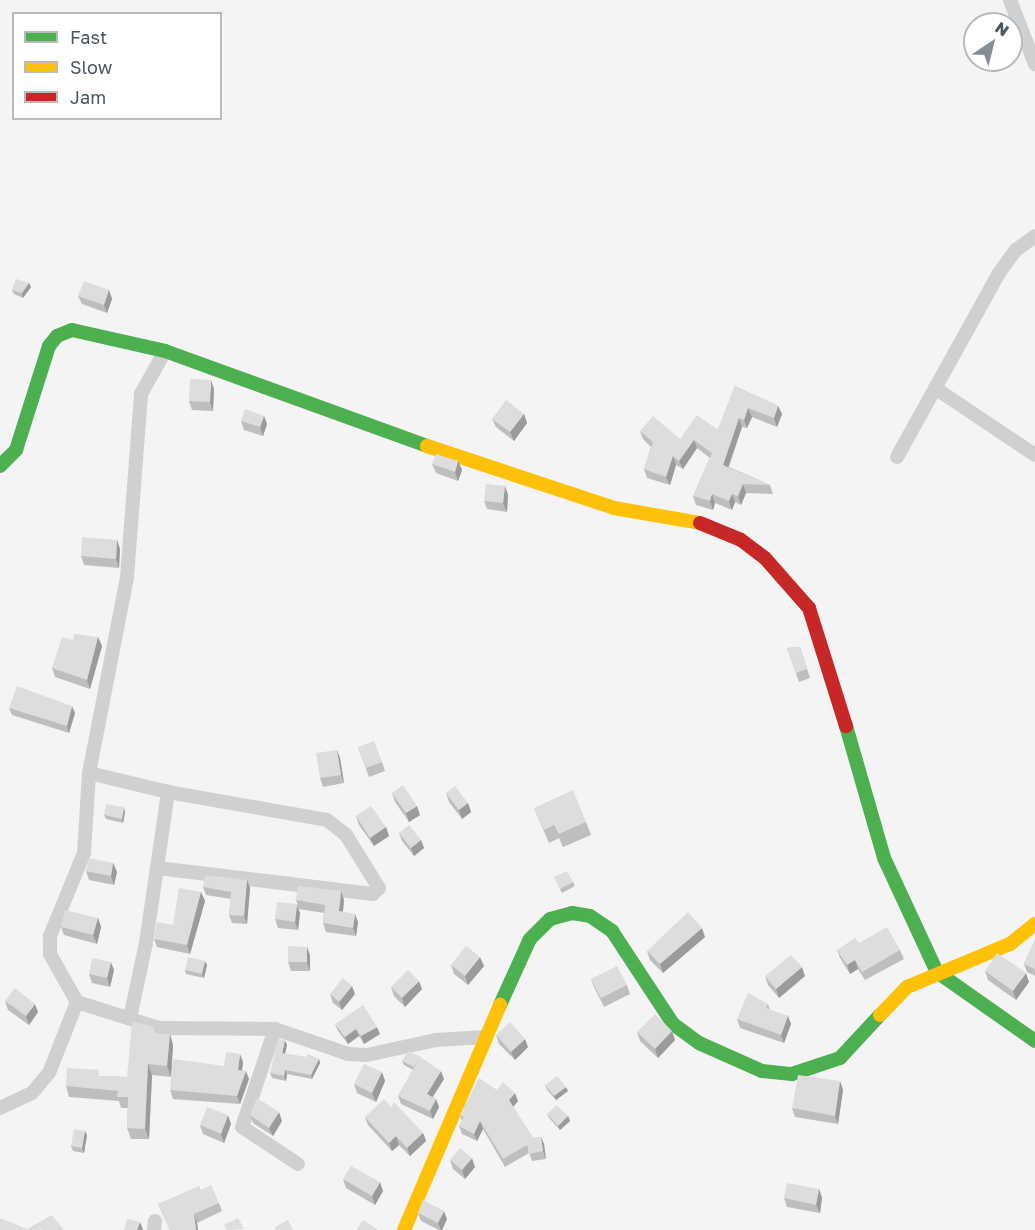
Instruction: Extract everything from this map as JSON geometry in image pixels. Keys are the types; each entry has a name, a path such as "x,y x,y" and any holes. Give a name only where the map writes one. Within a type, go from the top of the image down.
{"street":[{"path":"1010,0 1035,64"},
{"path":"897,457 999,273 1016,250 1035,236"},
{"path":"0,466 16,450 49,346 57,336 72,330 165,351 335,416 614,508 714,527 765,558 809,608 822,642 884,858 937,972 1035,1041"},
{"path":"165,351 141,394 127,578 89,773 84,853 50,936 50,954 77,1002 166,1028 275,1029 337,1052 367,1055 436,1040 486,1037"},
{"path":"935,388 1035,455"},
{"path":"89,773 168,792 327,820 346,835 379,888 374,894 158,868"},
{"path":"130,1018 158,868 168,792"},
{"path":"404,1230 530,939 550,919 572,913 590,916 612,931 673,1024 699,1043 762,1071 792,1074 840,1058 907,987 937,972 1010,944 1035,924"},
{"path":"0,1108 32,1093 49,1073 77,1002"},
{"path":"275,1029 242,1127 298,1164"}],"building":[{"path":"16,279 29,283 22,293 12,290"},
{"path":"84,281 109,290 104,305 78,296"},
{"path":"190,379 211,380 210,402 189,401"},
{"path":"735,386 778,406 774,418 748,408 744,420 739,418 723,465 770,485 743,484 738,496 732,494 729,501 712,494 710,501 693,496 712,453 694,440 679,461 673,456 666,477 644,469 653,442 640,431 653,416 680,439 697,415 718,430"},
{"path":"506,400 524,414 510,432 492,419"},
{"path":"245,409 264,416 260,427 241,421"},
{"path":"436,454 458,461 455,472 432,464"},
{"path":"486,484 505,486 503,503 484,501"},
{"path":"82,537 117,540 116,559 81,556"},
{"path":"74,634 98,637 87,680 52,668 62,637 73,640"},
{"path":"800,647 807,669 796,673 787,648"},
{"path":"17,686 72,706 67,726 9,708"},
{"path":"374,741 382,762 366,768 358,747"},
{"path":"337,750 341,775 320,778 316,753"},
{"path":"403,785 417,806 406,813 392,793"},
{"path":"455,786 468,803 459,810 446,793"},
{"path":"573,790 586,822 559,834 554,825 544,830 534,808"},
{"path":"106,804 124,807 122,819 104,815"},
{"path":"371,806 386,827 370,838 356,816"},
{"path":"409,825 421,840 411,848 399,833"},
{"path":"89,858 113,863 111,876 86,871"},
{"path":"567,871 573,882 560,889 554,877"},
{"path":"205,875 247,880 244,916 229,915 231,892 203,887"},
{"path":"298,886 341,891 339,911 355,914 353,928 323,923 325,905 296,900"},
{"path":"179,888 201,892 187,945 154,939 157,922 173,925"},
{"path":"277,902 297,904 295,922 275,919"},
{"path":"65,910 98,918 93,935 61,927"},
{"path":"688,912 702,928 660,964 647,951"},
{"path":"887,927 900,950 862,972 855,960 847,965 837,950 855,938 859,943"},
{"path":"1035,940 1035,969 1024,964"},
{"path":"288,946 307,947 307,962 288,962"},
{"path":"466,946 480,957 465,976 451,965"},
{"path":"997,953 1026,973 1013,991 985,971"},
{"path":"791,955 802,967 776,989 765,976"},
{"path":"188,957 205,961 202,974 185,970"},
{"path":"92,958 111,962 107,978 89,974"},
{"path":"617,966 627,985 601,998 591,979"},
{"path":"408,970 419,981 402,998 391,987"},
{"path":"343,978 352,986 339,1002 330,994"},
{"path":"15,988 35,1004 26,1016 5,1001"},
{"path":"748,993 768,1004 766,1008 788,1016 781,1035 737,1019"},
{"path":"363,1005 377,1027 361,1036 356,1029 345,1037 335,1024"},
{"path":"655,1014 672,1031 655,1049 637,1032"},
{"path":"132,1022 153,1026 155,1033 170,1034 167,1066 148,1064 145,1129 127,1128 128,1097 117,1097 118,1091 66,1086 67,1068 99,1070 99,1076 127,1077"},
{"path":"510,1022 525,1039 511,1052 496,1035"},
{"path":"278,1039 285,1040 282,1053 306,1057 308,1054 319,1059 311,1075 285,1070 284,1076 270,1073"},
{"path":"408,1051 421,1057 414,1067 402,1061"},
{"path":"226,1052 240,1054 238,1070 246,1071 237,1096 170,1090 173,1059 224,1066"},
{"path":"420,1057 441,1071 427,1094 436,1099 430,1111 398,1096"},
{"path":"364,1064 382,1072 372,1093 354,1084"},
{"path":"798,1075 840,1081 835,1116 792,1108"},
{"path":"557,1076 566,1087 554,1096 545,1085"},
{"path":"479,1078 497,1090 503,1082 515,1093 509,1100 533,1138 541,1137 543,1151 529,1154 527,1145 503,1159 480,1121 474,1134 459,1126 464,1117 460,1115"},
{"path":"257,1098 279,1112 269,1128 250,1115"},
{"path":"384,1099 391,1107 394,1102 423,1133 407,1148 396,1136 389,1143 365,1117"},
{"path":"557,1105 568,1116 558,1126 547,1114"},
{"path":"207,1107 228,1115 221,1134 200,1125"},
{"path":"74,1129 85,1131 82,1148 71,1146"},
{"path":"460,1148 472,1158 462,1170 450,1160"},
{"path":"351,1166 380,1182 372,1196 343,1179"},
{"path":"787,1183 819,1189 816,1205 784,1198"},
{"path":"211,1185 219,1203 194,1214 196,1230 170,1230 158,1204 199,1186 201,1190"},
{"path":"423,1200 444,1211 438,1223 418,1213"},
{"path":"52,1215 64,1230 0,1230 0,1218 27,1229"},
{"path":"238,1218 244,1229 227,1230 224,1225"},
{"path":"127,1219 140,1222 137,1230 124,1230"},
{"path":"288,1220 293,1230 276,1230 275,1227"},
{"path":"363,1220 378,1230 356,1230"}],"traffic: fast":[{"path":"0,466 16,450 49,346 57,336 72,330 165,351 427,446"},
{"path":"846,726 884,858 937,972 1035,1041"},
{"path":"500,1005 530,939 550,919 572,913 590,916 612,931 673,1024 699,1043 762,1071 792,1074 840,1058 880,1015"}],"traffic: slow":[{"path":"427,446 614,508 700,523"},
{"path":"880,1015 907,987 1010,944 1035,924"},
{"path":"404,1230 500,1005"}],"traffic: jam":[{"path":"700,523 741,540 765,558 809,608 846,726"}]}
